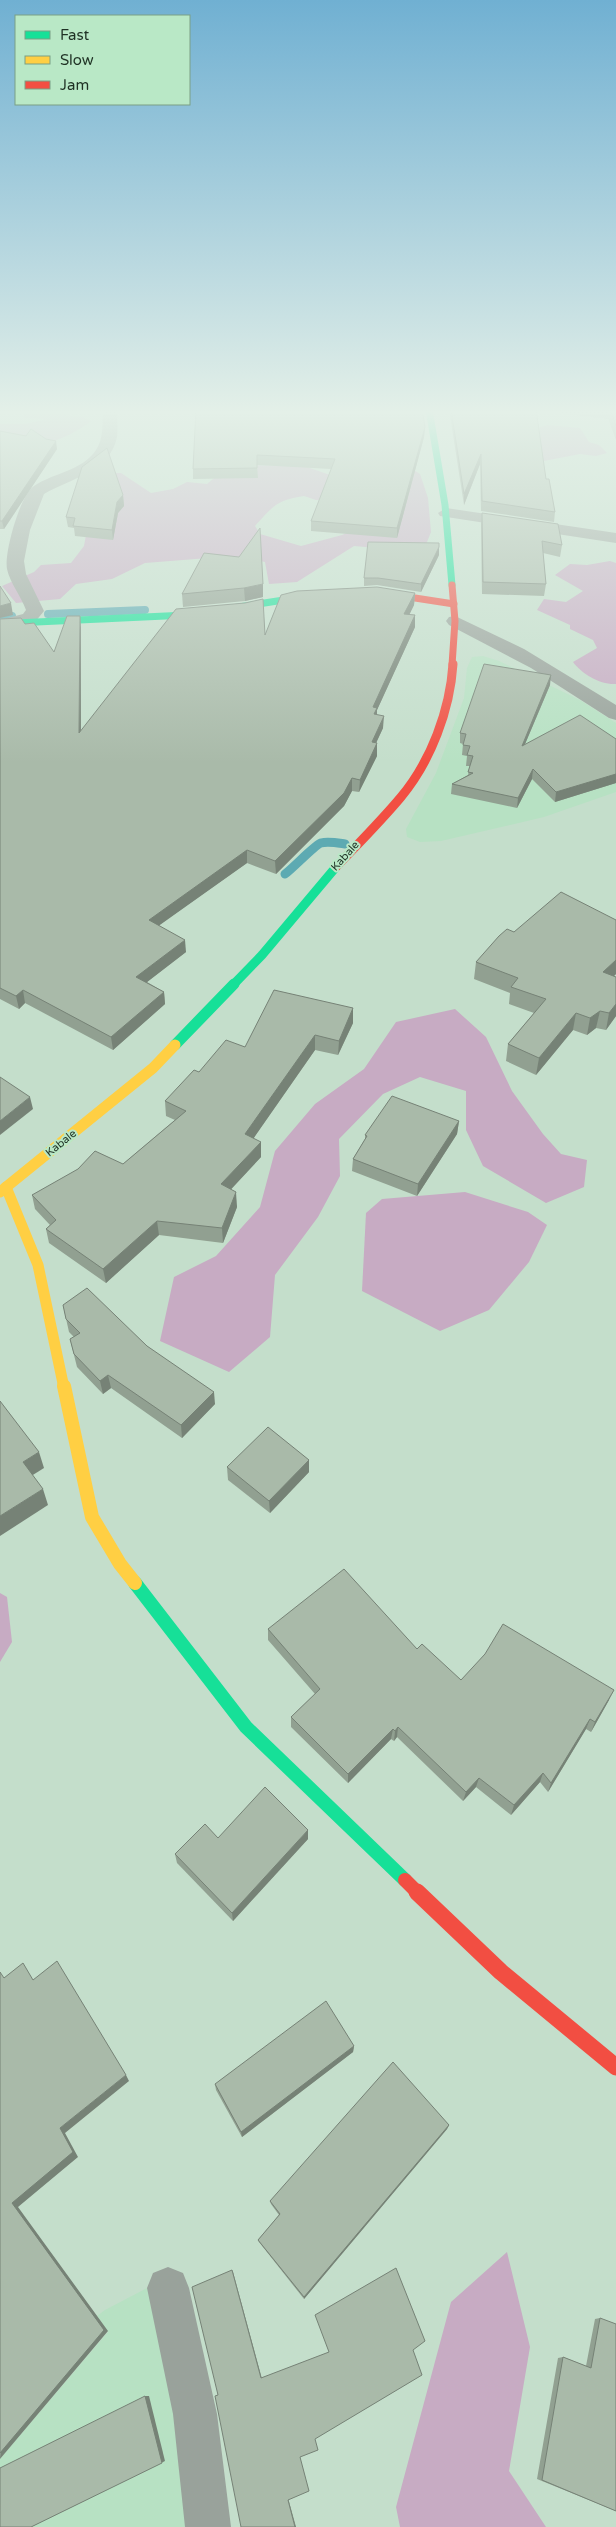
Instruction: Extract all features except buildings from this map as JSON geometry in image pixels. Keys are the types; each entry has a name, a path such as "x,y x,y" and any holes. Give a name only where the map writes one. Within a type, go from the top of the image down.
{"street":[{"path":"7,624 29,618 35,611 16,570 7,562 21,527"},
{"name":"Kabale","path":"3,1189 153,1068 262,956 349,851 402,796 430,751 451,691 455,612 447,527"},
{"path":"541,527 616,538"},
{"path":"368,592 455,612 583,690 616,714"},
{"path":"7,624 95,621 172,615 245,608 297,596 324,595"},
{"path":"3,1189 38,1265 92,1516 120,1564 246,1727 501,1972 616,2067"},
{"path":"168,2288 195,2414 208,2527"}],"shaded area":[{"path":"87,527 256,527 260,534 301,546 342,535 360,527 431,527 431,532 423,552 354,546 297,582 269,584 265,562 248,558 221,557 145,563 112,579 76,584 60,599 16,603 2,586 34,572 41,565 71,563 84,546"},
{"path":"610,561 616,563 616,684 604,683 592,678 581,671 573,662 597,648 593,640 570,629 570,625 537,610 544,599 566,602 583,591 555,575 570,564 587,565"},
{"path":"483,656 499,661 580,700 616,723 616,792 544,817 441,841 420,842 407,837 406,829 436,773 464,698 467,668 472,657"},
{"path":"455,1009 486,1037 512,1091 543,1134 561,1154 587,1160 584,1187 546,1203 483,1166 466,1130 466,1091 420,1077 383,1094 339,1139 340,1176 318,1217 275,1275 270,1337 229,1372 160,1341 174,1277 216,1256 260,1207 275,1151 315,1104 364,1069 396,1022"},
{"path":"465,1192 528,1212 547,1225 529,1262 489,1310 440,1331 362,1291 366,1213 382,1199"},
{"path":"0,1593 7,1597 12,1642 0,1662"},
{"path":"507,2252 530,2347 509,2471 546,2527 400,2527 396,2507 451,2302"},
{"path":"149,2287 186,2473 193,2527 0,2527 0,2459 108,2332 97,2316"}],"waterway":[{"path":"48,614 145,610"},
{"path":"0,617 12,616"},
{"path":"285,874 314,847 321,843 345,844"}],"traffic: fast":[{"path":"447,527 452,585"},
{"path":"15,623 187,615 316,595"},
{"path":"175,1045 262,955 336,867"},
{"path":"135,1583 246,1727 405,1880"}],"traffic: slow":[{"path":"0,1192 153,1068 175,1045"},
{"path":"6,1187 38,1265 92,1517 120,1564 135,1583"}],"traffic: jam":[{"path":"336,867 402,796 430,751 451,691 455,621 452,585"},
{"path":"376,592 454,604"},
{"path":"405,1880 501,1972 616,2067"}]}
